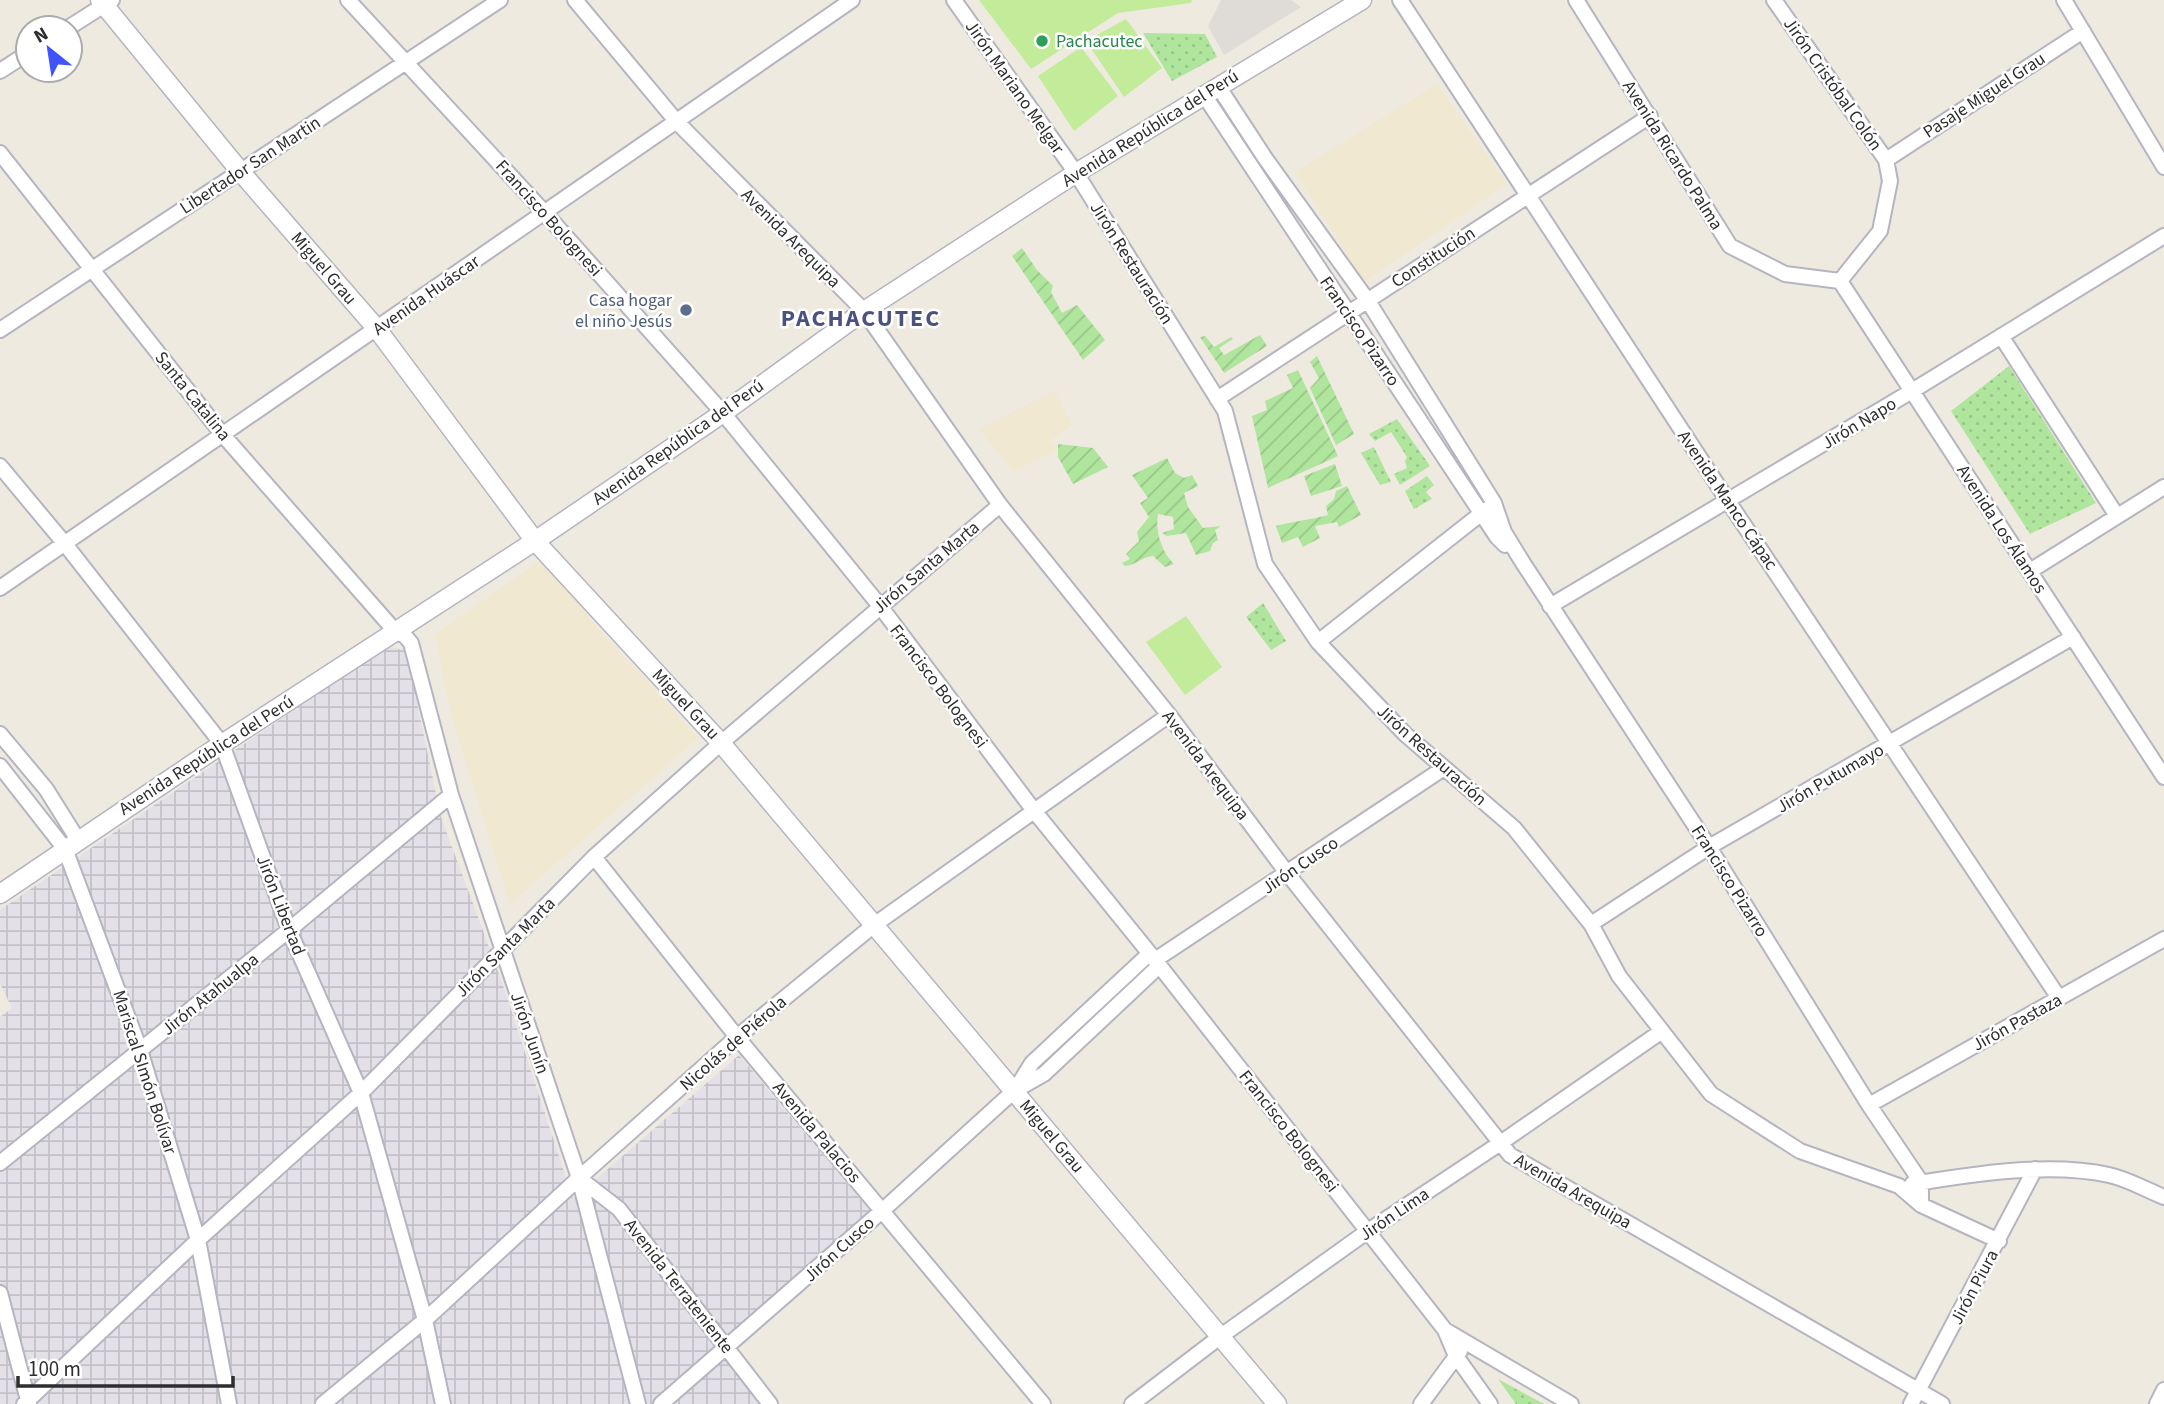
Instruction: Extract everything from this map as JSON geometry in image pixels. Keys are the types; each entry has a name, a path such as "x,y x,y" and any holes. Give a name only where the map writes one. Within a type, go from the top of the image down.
{"street":[{"name":"Francisco Bolognesi","path":"348,0 545,213 723,414 880,606 1035,812 1155,960 1445,1330 1456,1356 1490,1404"},
{"name":"Libertador San Martin","path":"0,330 500,0"},
{"name":"Avenida Arequipa","path":"575,0 677,122 864,311 1000,505 1169,715 1287,873 1499,1144 1510,1154 1942,1404"},
{"name":"Avenida Huáscar","path":"0,588 852,0"},
{"name":"Jirón Mariano Melgar","path":"954,0 1076,173"},
{"name":"Avenida República del Perú","path":"0,894 222,744 535,541 723,414 864,311 1076,173 1362,0"},
{"name":"Avenida Manco Cápac","path":"1400,0 1728,501 2059,998"},
{"name":"Avenida Ricardo Palma","path":"1576,0 1730,246 1785,274 1840,281"},
{"name":"Jirón Cristóbal Colón","path":"1774,0 1886,160 1890,181 1880,231 1840,281"},
{"path":"2064,0 2164,167"},
{"path":"84,17 106,2"},
{"name":"Miguel Grau","path":"106,2 240,171 377,329 535,541 721,743 1277,1404"},
{"name":"Pasaje Miguel Grau","path":"1886,160 2083,30"},
{"name":"Francisco Pizarro","path":"1211,91 1265,158 1368,301 1494,503 1504,532 1523,563 1709,847 1869,1105 1921,1182"},
{"name":"Francisco Pizarro","path":"1211,91 1347,312 1497,537 1523,563"},
{"name":"Constitución","path":"1217,399 1650,116"},
{"name":"Santa Catalina","path":"0,153 223,435 395,631"},
{"name":"Jirón Restauración","path":"1076,173 1225,411 1265,564 1318,642 1405,734 1514,828 1591,923 1619,976 1711,1094 1800,1151 1899,1185 1922,1205 1999,1241"},
{"name":"Jirón Napo","path":"1550,606 1912,391 2164,236"},
{"name":"Avenida Los Álamos","path":"1840,281 2164,777"},
{"path":"2001,336 2117,516"},
{"name":"Jirón Libertad","path":"0,466 65,544 222,744 289,930 361,1093 425,1320 443,1404"},
{"path":"2030,571 2164,487"},
{"path":"1318,642 1494,503"},
{"name":"Jirón Santa Marta","path":"27,1403 198,1240 361,1093 594,857 721,743 1000,505"},
{"name":"Jirón Junín","path":"395,631 411,643 451,795 579,1178 638,1404"},
{"name":"Jirón Putumayo","path":"1591,923 1709,847 2073,637"},
{"name":"Nicolás de Piérola","path":"323,1404 425,1320 737,1037 874,925 1169,715"},
{"path":"0,734 46,789 71,845"},
{"name":"Mariscal SImón Bolívar","path":"0,766 71,845 140,1050 198,1240 229,1404"},
{"name":"Jirón Cusco","path":"661,1404 727,1349 1014,1091 1032,1063 1155,960 1444,768"},
{"name":"Jirón Atahualpa","path":"0,1163 289,930 451,795"},
{"name":"Avenida Palacios","path":"594,857 737,1037 1043,1404"},
{"name":"Jirón Pastaza","path":"1869,1105 2164,939"},
{"name":"Jirón Lima","path":"1132,1404 1368,1231 1662,1031"},
{"name":"Jirón Restauración","path":"1899,1185 2035,1169 2111,1175 2164,1196"},
{"name":"Jirón Piura","path":"1911,1404 2035,1169"},
{"name":"Avenida Terrateniente","path":"579,1178 619,1209 770,1404"},
{"path":"1921,1182 1922,1205"},
{"path":"0,1293 27,1403"},
{"path":"1445,1330 1571,1404"},
{"path":"1421,1404 1467,1342"},
{"path":"2157,1404 2164,1390"}],"shaded area":[{"path":"1221,0 1291,0 1301,7 1224,55 1208,26"},
{"path":"1437,84 1507,184 1364,282 1295,172"},
{"path":"1054,391 1073,425 1051,440 1057,450 1014,472 979,429"},
{"path":"542,559 597,627 698,738 510,904 450,712 435,634"},
{"path":"388,646 406,651 441,817 502,982 573,1199 739,1055 873,1214 727,1357 763,1404 0,1404 0,1017 12,1008 0,984 0,910"}],"green space":[{"name":"Pachacutec","path":"979,0 1192,0 1191,3 1118,13 1031,69"},
{"path":"1126,19 1162,68 1124,97 1086,41"},
{"path":"1143,33 1205,34 1217,57 1172,81"},
{"path":"1081,47 1118,96 1074,131 1038,76"},
{"path":"1022,248 1037,270 1053,286 1051,292 1062,313 1077,305 1105,340 1083,360 1012,256"},
{"path":"1260,335 1267,346 1224,373 1200,337 1205,336 1214,347 1231,337 1233,339 1219,348 1224,355"},
{"path":"1317,356 1354,434 1336,445 1310,388 1319,378 1310,362"},
{"path":"2009,366 2096,503 2030,534 1951,411"},
{"path":"1298,370 1338,456 1268,488 1252,416 1267,410 1265,401 1293,388 1287,375"},
{"path":"1397,419 1430,466 1400,485 1394,474 1407,468 1407,457 1391,432 1375,441 1369,434"},
{"path":"1058,444 1093,448 1108,467 1073,484 1058,457"},
{"path":"1374,447 1391,482 1380,485 1361,453"},
{"path":"1167,458 1175,473 1184,478 1192,475 1198,486 1184,493 1188,507 1203,528 1221,526 1215,530 1218,540 1213,543 1210,551 1196,555 1186,533 1167,536 1162,533 1174,529 1173,517 1158,514 1160,540 1174,564 1165,567 1153,556 1125,566 1122,563 1130,559 1126,554 1139,541 1137,532 1149,517 1140,503 1148,498 1132,475"},
{"path":"1335,464 1342,486 1311,496 1304,476"},
{"path":"1427,476 1434,485 1426,492 1432,499 1414,509 1405,491"},
{"path":"1347,486 1361,515 1339,527 1337,522 1315,526 1320,538 1303,547 1298,537 1282,543 1276,526 1328,515 1326,506 1334,499 1336,491"},
{"path":"1263,603 1286,641 1271,650 1246,617"},
{"path":"1186,616 1222,667 1185,695 1146,642"},
{"path":"1498,1379 1544,1404 1516,1404"}],"place":[{"name":"Pachacutec","path":"1042,41"},
{"name":"Casa hogar el niño Jesús","path":"686,310"}],"district":[{"name":"PACHACUTEC","path":"861,318"}]}
